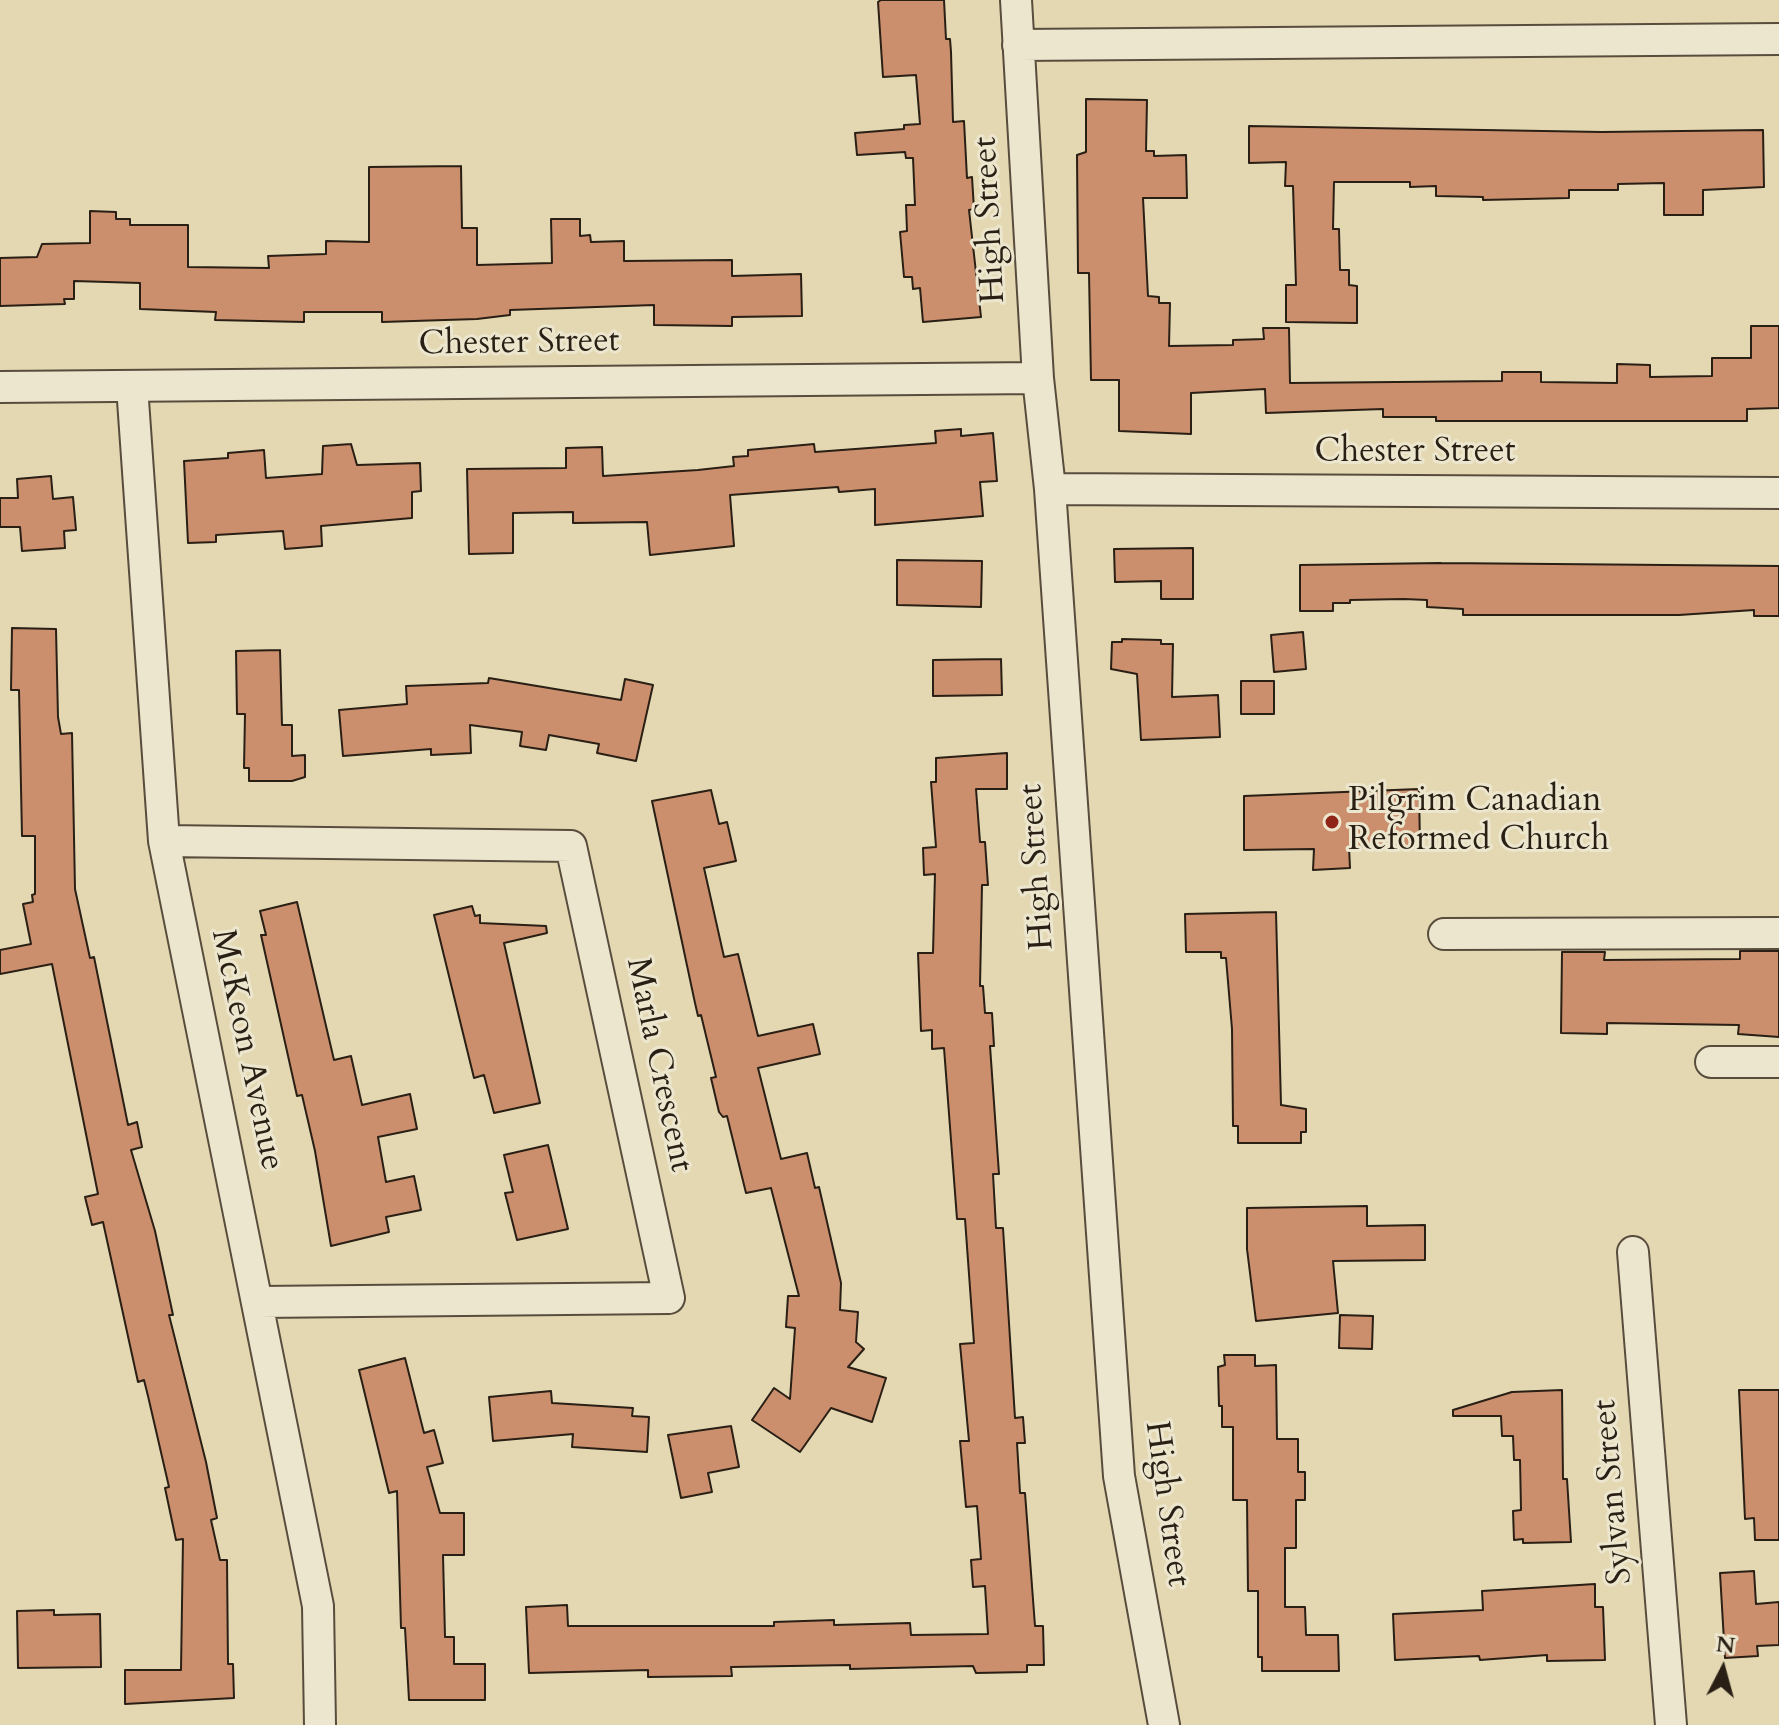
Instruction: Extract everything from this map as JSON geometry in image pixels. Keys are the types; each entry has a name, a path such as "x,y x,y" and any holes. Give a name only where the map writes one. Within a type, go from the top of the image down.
{"street":[{"name":"High Street","path":"1016,0 1038,378 1050,489 1119,1476 1164,1725"},
{"path":"1018,45 1779,39"},
{"name":"Chester Street","path":"0,387 1038,378"},
{"name":"McKeon Avenue","path":"132,386 164,841 318,1606 320,1725"},
{"name":"Chester Street","path":"1050,489 1779,493"},
{"name":"Marla Crescent","path":"164,841 571,846 669,1298 259,1302"},
{"path":"1444,934 1779,933"},
{"path":"1711,1062 1779,1062"},
{"name":"Sylvan Street","path":"1633,1252 1671,1725"}],"building":[{"path":"944,0 946,39 950,39 951,52 953,122 964,121 967,178 972,177 974,209 969,210 981,317 923,322 920,288 913,289 912,277 904,277 900,232 907,231 906,205 915,205 913,158 906,158 905,152 857,155 855,133 904,129 904,125 920,124 916,75 883,77 878,2"},
{"path":"1086,99 1147,100 1146,151 1154,151 1154,156 1186,155 1187,198 1143,198 1148,296 1159,297 1159,303 1170,303 1169,346 1233,345 1233,340 1264,339 1263,328 1289,328 1290,383 1502,381 1502,372 1541,372 1541,382 1617,383 1617,364 1650,365 1650,377 1712,376 1712,358 1751,358 1751,326 1779,326 1779,408 1747,409 1747,421 1436,421 1436,417 1383,417 1383,409 1266,413 1265,389 1191,393 1191,434 1119,431 1119,380 1091,380 1089,273 1078,273 1077,155 1086,152"},
{"path":"1249,126 1602,132 1763,130 1764,187 1703,190 1703,215 1664,215 1664,183 1618,184 1618,190 1569,190 1569,198 1483,200 1483,197 1436,196 1436,186 1410,187 1410,182 1334,182 1333,229 1339,229 1340,270 1349,270 1349,285 1357,286 1357,323 1286,322 1286,285 1296,285 1293,186 1285,186 1286,162 1249,163"},
{"path":"461,166 462,228 477,228 477,265 552,263 551,219 580,219 580,236 590,235 591,242 624,241 624,261 732,260 732,276 801,274 802,316 732,317 732,326 654,325 654,305 510,310 510,315 477,319 382,322 382,312 304,312 304,322 215,320 216,312 140,309 140,283 74,281 74,299 64,299 65,304 0,306 0,258 37,257 42,244 90,243 90,211 116,212 116,219 130,219 130,225 188,225 188,267 269,268 268,256 326,254 326,241 369,242 369,167"},
{"path":"961,429 961,436 993,433 997,481 980,482 983,516 875,525 875,489 839,492 838,487 730,495 734,546 650,555 647,522 573,523 573,512 513,513 513,553 469,554 467,469 566,468 566,448 602,447 603,476 698,470 734,466 733,457 748,456 748,450 814,444 815,452 936,443 935,431"},
{"path":"351,444 357,465 420,463 421,491 412,492 412,518 321,526 322,546 285,549 283,531 216,535 216,542 188,543 184,461 228,458 228,453 264,450 266,478 322,474 323,446"},
{"path":"51,476 53,499 73,497 76,530 64,531 65,548 22,551 20,527 0,527 0,498 18,498 17,479"},
{"path":"1193,548 1193,599 1161,599 1161,581 1115,582 1114,549"},
{"path":"897,560 982,561 981,607 897,605"},
{"path":"1300,565 1779,566 1779,616 1754,616 1754,610 1679,615 1463,615 1463,609 1427,607 1427,600 1404,599 1350,600 1350,603 1333,603 1333,611 1300,611"},
{"path":"12,628 56,629 58,717 61,734 72,733 75,889 90,958 94,957 128,1125 137,1122 142,1147 131,1150 155,1231 173,1315 169,1315 206,1462 217,1518 211,1520 220,1560 227,1560 228,1664 233,1664 234,1698 125,1704 125,1670 181,1670 183,1539 176,1540 165,1488 169,1487 144,1380 138,1382 103,1222 92,1225 85,1197 98,1194 52,964 0,974 0,950 31,944 23,904 33,902 32,895 35,894 35,836 22,836 19,690 11,690"},
{"path":"1303,632 1306,669 1274,672 1271,635"},
{"path":"1122,639 1161,640 1161,644 1173,644 1172,697 1218,695 1220,737 1141,740 1137,674 1111,669 1112,642 1122,642"},
{"path":"280,650 282,725 292,725 292,756 305,755 305,777 292,781 249,781 249,768 244,768 245,714 237,714 236,651"},
{"path":"1001,659 1002,695 933,696 933,660"},
{"path":"489,678 621,700 625,679 653,685 636,761 597,753 599,744 549,735 546,750 520,746 522,732 470,725 471,753 431,755 431,749 343,756 339,710 407,704 406,686 488,683"},
{"path":"1241,681 1274,681 1274,714 1241,714"},
{"path":"1007,753 1007,789 976,789 980,842 985,842 988,885 982,885 980,986 983,986 985,1013 992,1013 994,1046 990,1046 999,1174 993,1174 996,1228 1003,1228 1015,1418 1023,1417 1025,1443 1017,1443 1020,1493 1025,1493 1035,1626 1043,1626 1044,1665 1027,1665 1027,1672 976,1673 973,1666 850,1669 850,1665 731,1667 732,1676 648,1677 648,1670 529,1673 526,1607 567,1605 568,1626 774,1626 774,1622 834,1620 834,1625 910,1623 911,1635 988,1634 985,1586 973,1587 971,1560 981,1559 977,1506 966,1507 960,1441 969,1441 960,1344 974,1343 965,1219 957,1219 944,1048 932,1049 932,1030 921,1031 918,953 933,953 935,874 924,875 923,848 936,847 931,782 936,782 936,758"},
{"name":"Pilgrim Canadian Reformed Church","path":"1419,789 1420,847 1349,847 1350,868 1313,870 1314,849 1244,850 1244,796"},
{"path":"711,790 719,824 727,822 736,861 704,868 724,957 738,954 758,1036 813,1024 820,1054 758,1068 781,1159 807,1153 815,1188 819,1187 841,1283 840,1310 858,1312 856,1342 864,1349 848,1367 886,1378 872,1422 831,1408 800,1452 752,1420 774,1388 790,1399 795,1328 786,1327 788,1296 799,1296 771,1188 746,1193 727,1116 723,1117 719,1112 711,1078 716,1077 701,1015 698,1016 652,801"},
{"path":"297,902 334,1060 351,1056 362,1105 410,1094 417,1129 378,1137 386,1182 414,1176 421,1210 386,1217 389,1232 331,1246 315,1151 302,1095 297,1096 261,935 266,935 260,911"},
{"path":"472,906 475,916 480,915 480,923 546,926 547,933 504,943 540,1103 494,1113 484,1075 474,1078 434,915"},
{"path":"1276,912 1281,1105 1306,1109 1306,1132 1301,1132 1301,1143 1238,1143 1238,1126 1233,1126 1232,1029 1226,958 1221,958 1221,952 1186,952 1185,914"},
{"path":"1740,951 1779,951 1779,1037 1738,1034 1739,1025 1607,1023 1607,1034 1561,1033 1562,952 1605,952 1604,960 1740,959"},
{"path":"548,1145 568,1229 517,1240 505,1193 513,1192 504,1155"},
{"path":"1367,1206 1367,1226 1425,1225 1425,1260 1333,1261 1338,1313 1256,1321 1247,1249 1247,1208"},
{"path":"1340,1315 1373,1316 1372,1349 1339,1348"},
{"path":"1224,1355 1255,1355 1255,1366 1276,1365 1277,1439 1298,1439 1298,1472 1305,1472 1305,1500 1296,1500 1296,1548 1285,1548 1285,1607 1305,1607 1306,1635 1338,1635 1339,1671 1262,1671 1262,1657 1258,1657 1258,1591 1248,1591 1247,1500 1233,1500 1233,1427 1222,1427 1222,1406 1219,1406 1218,1367 1225,1365"},
{"path":"405,1358 424,1433 434,1430 443,1463 427,1467 440,1513 464,1513 464,1555 443,1555 445,1637 454,1637 454,1664 485,1664 485,1700 409,1700 405,1628 401,1628 397,1491 389,1493 359,1370"},
{"path":"1562,1390 1563,1479 1567,1479 1571,1542 1523,1543 1523,1539 1514,1540 1513,1511 1521,1510 1520,1460 1514,1460 1513,1436 1502,1436 1501,1416 1453,1416 1453,1410 1512,1392"},
{"path":"1739,1390 1779,1390 1779,1540 1755,1540 1754,1518 1745,1519"},
{"path":"551,1391 552,1403 633,1408 632,1416 649,1417 647,1452 572,1447 573,1434 493,1441 489,1397"},
{"path":"731,1426 739,1467 708,1473 712,1492 681,1498 668,1435"},
{"path":"1754,1571 1756,1604 1779,1602 1779,1645 1757,1646 1758,1656 1725,1658 1720,1573"},
{"path":"1595,1584 1595,1607 1603,1607 1605,1660 1547,1661 1547,1655 1480,1660 1479,1656 1395,1660 1393,1614 1483,1610 1482,1591"},
{"path":"54,1610 54,1615 100,1614 101,1667 18,1668 17,1611"}],"place":[{"name":"Pilgrim Canadian Reformed Church","path":"1332,822"}]}
